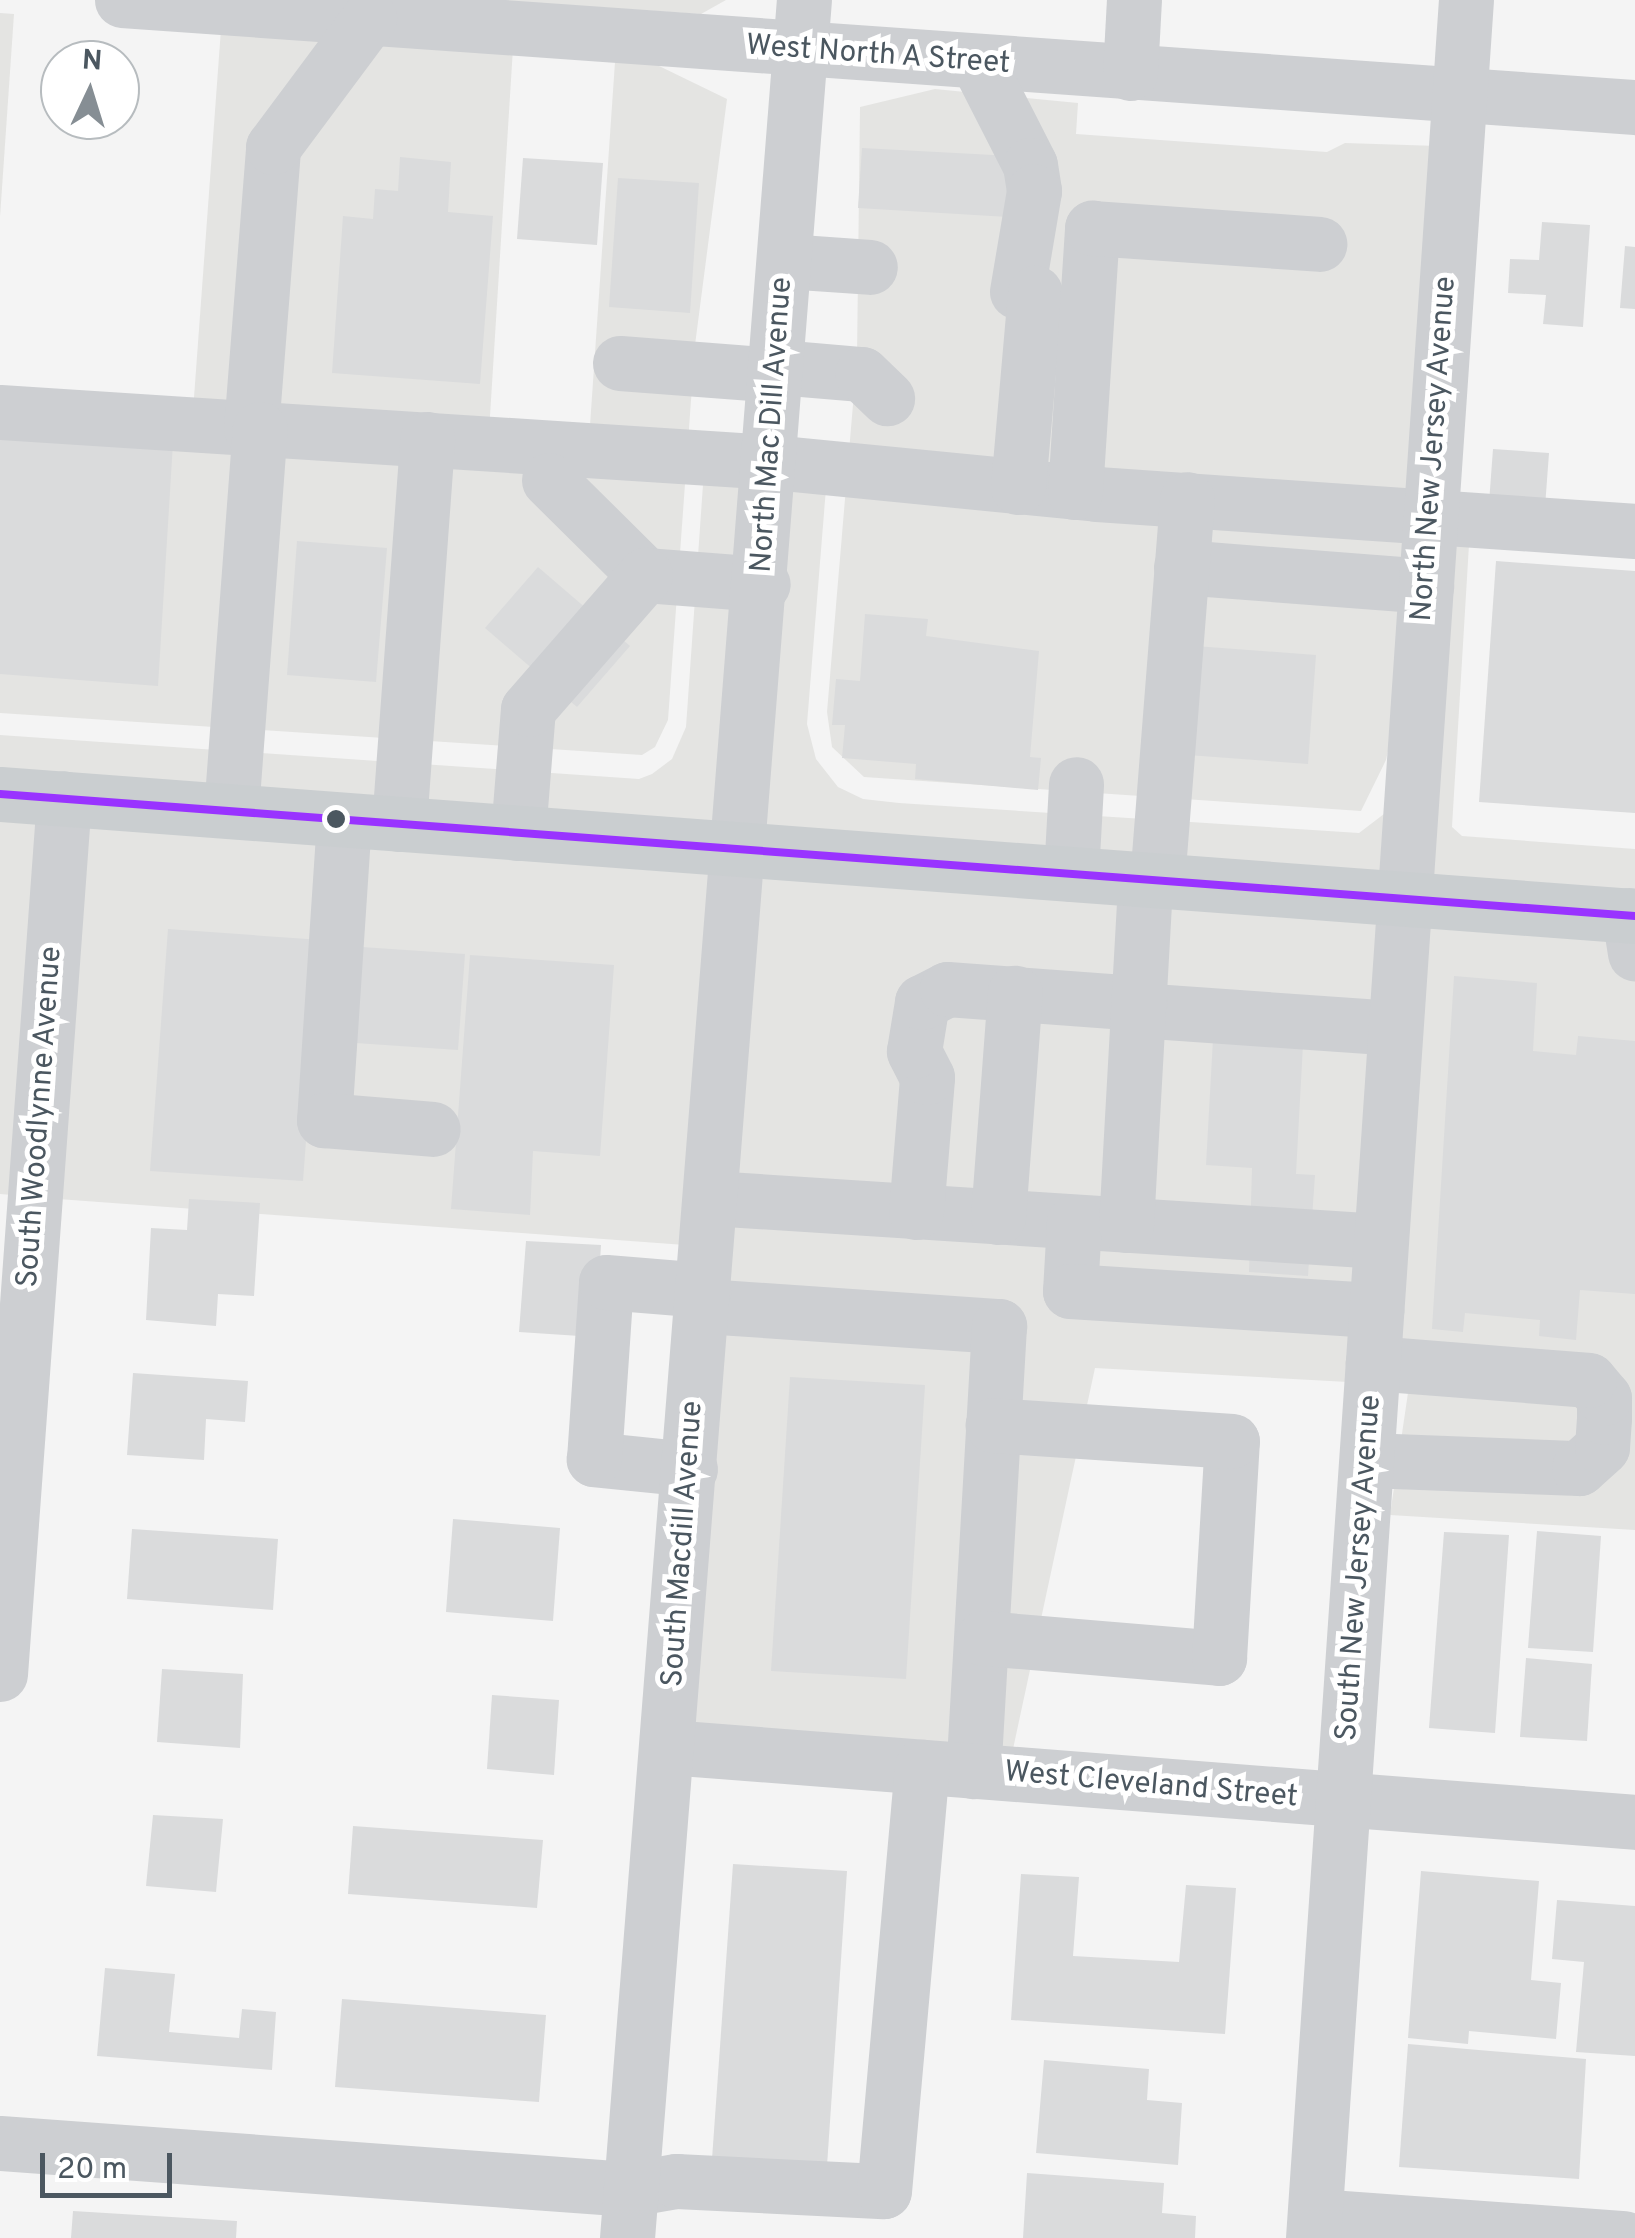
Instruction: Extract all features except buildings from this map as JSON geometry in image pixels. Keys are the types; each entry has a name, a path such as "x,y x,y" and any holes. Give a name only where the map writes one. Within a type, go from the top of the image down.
{"main road":[{"path":"0,794 1401,898 1633,928"}],"street":[{"name":"West North A Street","path":"124,0 369,18 471,12 802,26 978,63 1635,107"},
{"path":"1130,73 1134,0"},
{"name":"North New Jersey Avenue","path":"1401,898 1466,0"},
{"path":"232,811 273,147 369,18"},
{"name":"North Mac Dill Avenue","path":"739,849 772,462 802,26"},
{"path":"978,63 1030,166 1034,192 1018,487"},
{"path":"1074,492 1092,228 1319,244"},
{"path":"784,260 870,266"},
{"path":"620,364 862,374 887,398"},
{"path":"0,412 772,462 1074,492 1635,531"},
{"path":"398,824 427,440"},
{"path":"549,480 645,575 762,584"},
{"path":"1187,499 1138,1006 1100,1223 1070,1291 1376,1310"},
{"path":"1181,567 1426,586"},
{"path":"518,833 528,709 645,575"},
{"path":"1071,874 1076,784"},
{"name":"South Woodlynne Avenue","path":"0,1674 64,798"},
{"path":"344,820 324,1120 433,1129"},
{"name":"South Macdill Avenue","path":"628,2213 739,849"},
{"name":"South New Jersey Avenue","path":"1314,2227 1345,1801 1401,898"},
{"path":"902,1211 897,1078 914,1051 916,1016 934,994 1015,993 1393,1028"},
{"path":"998,1217 1015,993"},
{"path":"711,1198 1380,1241"},
{"path":"1181,1298 1184,1229"},
{"path":"0,2143 628,2213 676,2182 884,2191 948,1769 983,1638 999,1326 704,1298 606,1282 594,1459 690,1469"},
{"path":"1366,1460 1579,1468 1602,1448 1604,1398 1589,1380 1372,1363"},
{"path":"983,1638 1219,1658 1232,1440 993,1424"},
{"name":"West Cleveland Street","path":"668,1748 1635,1822"},
{"path":"1314,2227 1624,2238"}],"shaded area":[{"path":"483,0 726,0 701,14"},
{"path":"0,13 14,14 0,217"},
{"path":"221,29 513,48 489,432 589,440 615,62 657,65 727,99 695,345 668,720 655,747 642,755 0,713 0,398 193,411"},
{"path":"935,89 1078,103 1076,134 1327,152 1345,143 1438,146 1396,714 1386,760 1361,811 864,777 832,747 827,712 857,357 860,107"},
{"path":"706,442 750,445 718,822 0,769 0,735 639,779 652,774 672,759 686,727"},
{"path":"795,449 829,451 807,724 816,759 838,787 863,799 899,803 1359,833 1384,814 1380,871 764,825"},
{"path":"1454,523 1470,528 1452,827 1462,836 1635,849 1635,890 1426,875"},
{"path":"0,820 40,822 12,1195 0,1194"},
{"path":"85,826 714,873 685,1245 58,1199"},
{"path":"759,876 1377,923 1348,1382 1095,1368 1013,1749 693,1725"},
{"path":"1422,926 1635,942 1635,1530 1390,1515 1409,1386 1394,1384"}],"transit line":[{"path":"0,794 1635,916"}]}
